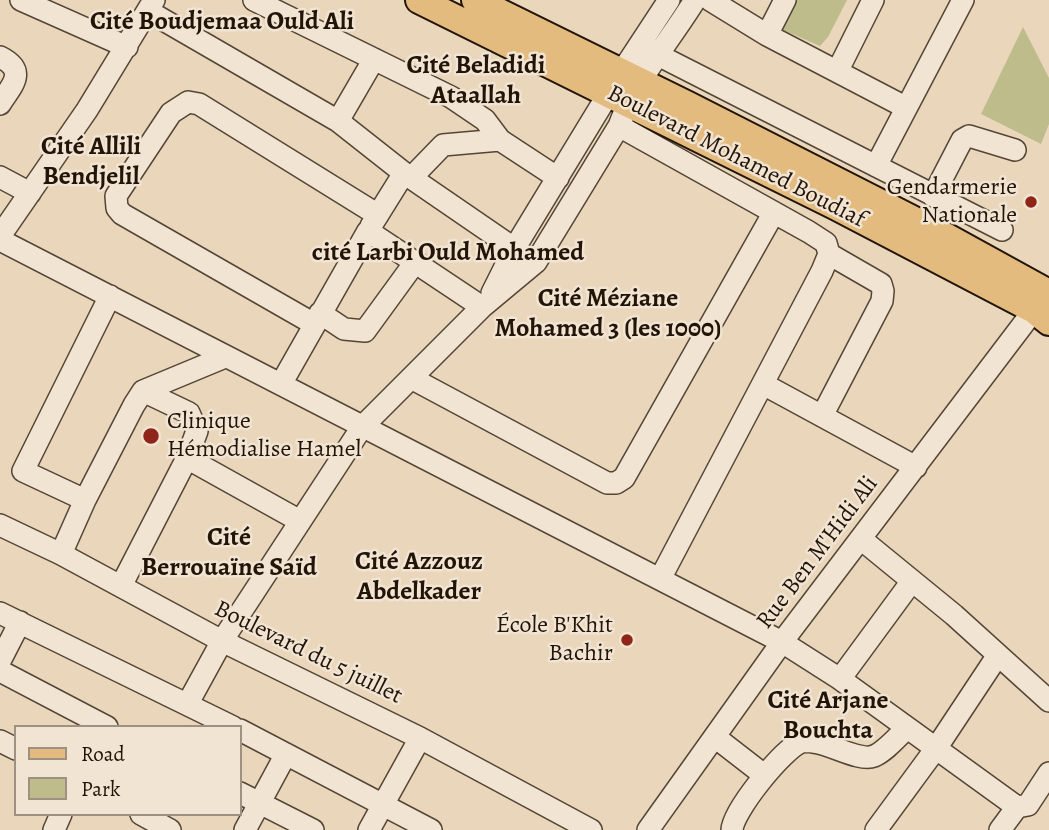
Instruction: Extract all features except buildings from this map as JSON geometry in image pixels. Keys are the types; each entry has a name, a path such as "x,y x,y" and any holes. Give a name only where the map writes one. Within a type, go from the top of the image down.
{"main road":[{"name":"Boulevard Mohamed Boudiaf","path":"419,0 623,95 835,206 1045,305"},
{"name":"Boulevard Mohamed Boudiaf","path":"475,0 623,95"}],"street":[{"path":"21,0 127,47"},
{"path":"254,0 450,97 485,120 500,140 558,178"},
{"path":"188,703 222,642 362,427 485,304 536,262 650,49 669,0"},
{"path":"650,49 695,0"},
{"path":"710,0 767,35 905,107"},
{"path":"767,35 785,0"},
{"path":"838,70 873,0"},
{"path":"876,166 963,0"},
{"path":"536,262 407,175 338,121 151,5 88,110 0,238 225,357 782,642 841,679 1017,807"},
{"path":"650,49 1002,230"},
{"path":"0,57 16,70 16,80 0,104"},
{"path":"338,121 374,59"},
{"path":"485,304 514,249 558,178 623,95"},
{"path":"623,95 773,214 826,243 829,254 660,579"},
{"path":"416,261 365,331 344,329 317,318 122,214 117,208 116,196 171,113 188,102 199,104 373,223 416,261 485,304"},
{"path":"933,196 962,140 968,136 1015,150"},
{"path":"281,384 373,223 407,175 443,145 500,140"},
{"path":"0,177 30,193"},
{"path":"411,378 607,483 617,483 624,478 773,214"},
{"path":"822,416 882,301 883,291 881,284 829,254"},
{"path":"85,500 23,471 110,296"},
{"name":"Rue Ben M'Hidi Ali","path":"648,830 782,642 1045,305"},
{"path":"61,554 85,500 143,391 225,357"},
{"path":"763,384 916,467"},
{"path":"121,586 187,458 197,431 189,413 143,391"},
{"path":"187,458 300,521"},
{"name":"Boulevard du 5 juillet","path":"0,526 61,554 222,642 420,738 591,830"},
{"path":"862,539 954,615 1049,701"},
{"path":"841,679 912,581"},
{"path":"0,613 229,725"},
{"path":"0,661 20,622"},
{"path":"876,830 937,747 998,655"},
{"path":"0,671 103,725"},
{"path":"732,830 734,818 764,775 801,742 812,741 835,746 862,758 875,756 907,728"},
{"path":"242,731 431,830"},
{"path":"715,737 764,775"},
{"path":"369,830 420,738"},
{"path":"246,830 286,754"},
{"path":"1000,830 1017,807 1028,804 1049,773"},
{"path":"242,794 313,830"},
{"path":"145,816 170,830"}],"green space":[{"path":"788,0 847,0 828,37 820,46 781,29"},
{"path":"1023,27 1049,78 1049,124 1041,144 981,114"}],"place":[{"name":"Gendarmerie Nationale","path":"1031,202"},
{"name":"Clinique Hémodialise Hamel","path":"151,436"},
{"name":"École B'Khit Bachir","path":"627,640"}],"district":[{"name":"Cité Boudjemaa Ould Ali","path":"222,23"},
{"name":"Cité Beladidi Ataallah","path":"476,82"},
{"name":"Cité Allili Bendjelil","path":"91,163"},
{"name":"cité Larbi Ould Mohamed","path":"448,254"},
{"name":"Cité Méziane Mohamed 3 (les 1000)","path":"608,315"},
{"name":"Cité Berrouaïne Saïd","path":"229,554"},
{"name":"Cité Azzouz Abdelkader","path":"419,578"},
{"name":"Cité Arjane Bouchta","path":"828,717"}]}
